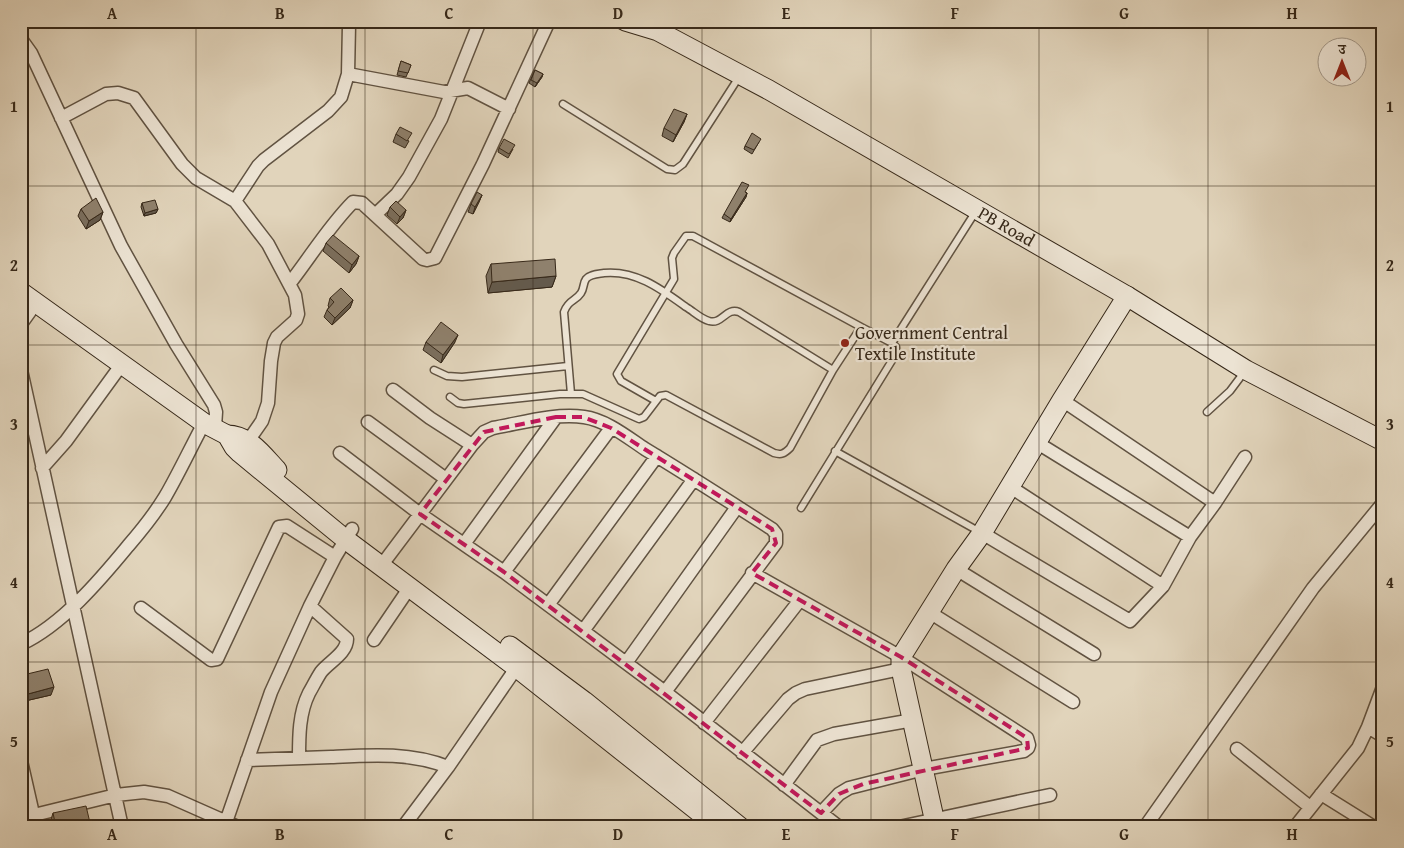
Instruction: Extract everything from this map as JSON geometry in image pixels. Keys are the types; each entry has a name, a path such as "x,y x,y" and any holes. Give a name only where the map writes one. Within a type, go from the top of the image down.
{"street":[{"path":"235,201 255,170 264,160 336,103 344,90 348,74 349,25 344,21"},
{"path":"375,215 397,194 409,178 441,119 480,21"},
{"path":"290,283 337,219 353,202 362,203 423,259 435,258 483,164 549,21"},
{"name":"PB Road","path":"625,21 659,28 1127,296 1246,370 1382,438"},
{"path":"21,39 31,53 121,246 176,344 214,405 216,412 215,428 145,525 117,559 73,607 44,630 21,644"},
{"path":"348,74 436,91 451,92 468,88 509,109"},
{"path":"61,118 106,94 125,94 134,98 182,164 196,178 235,201 268,244 290,283 295,295 298,314 296,320 274,343 268,403 262,421 245,447"},
{"path":"935,823 901,663 929,612 956,569 982,533 1127,296"},
{"path":"21,324 29,297 215,428 234,448 245,447 348,534 420,590 473,627 740,827"},
{"path":"42,468 66,441 122,364"},
{"path":"21,370 122,827"},
{"path":"393,390 430,418 472,445"},
{"path":"1062,400 1215,503"},
{"path":"464,544 556,417"},
{"path":"385,561 472,445 484,432 493,428 556,417 593,419 694,479 772,529 776,534 776,543 665,692"},
{"path":"368,422 446,479"},
{"path":"504,572 611,428"},
{"path":"1036,442 1190,538"},
{"path":"340,453 420,514 504,572 665,692 839,827"},
{"path":"548,605 657,456"},
{"path":"982,533 1130,621 1162,586 1190,538 1245,457"},
{"path":"583,631 694,479"},
{"path":"1009,486 1162,586"},
{"path":"1145,827 1313,588 1383,503"},
{"path":"626,663 737,507"},
{"path":"142,608 211,660 215,660 279,527 287,526 334,557"},
{"path":"21,761 35,821 116,795 144,792 168,796 232,824 247,760 271,692 310,606 334,557 348,534"},
{"path":"956,569 1094,654"},
{"path":"752,574 800,600 1027,738 1029,741 1028,748 1024,751 924,769 850,788 839,794 821,813"},
{"path":"374,640 420,590"},
{"path":"704,723 800,600"},
{"path":"299,758 300,725 308,695 321,673 343,650 347,642 347,639 310,606"},
{"path":"929,612 1073,702"},
{"path":"403,827 448,767 520,662"},
{"path":"742,752 788,699 796,693 901,663"},
{"path":"1295,827 1358,748 1383,687"},
{"path":"579,707 718,827"},
{"path":"784,785 817,740 834,734 913,720"},
{"path":"1368,727 1383,736"},
{"path":"1237,749 1310,807"},
{"path":"247,760 361,755 402,756 430,760 448,767"},
{"path":"1321,794 1374,827"},
{"path":"899,827 935,823 1050,795"}],"lane":[{"path":"563,104 667,169 675,170 683,164 741,75"},
{"path":"892,343 977,210"},
{"path":"656,401 621,381 617,374 674,279 672,264 674,253 686,236 693,236 892,343 896,347 896,354 800,508"},
{"path":"571,394 564,312 570,301 580,294 585,280 588,277 600,274 623,272 643,279 711,322 717,321 730,311 739,312 833,370"},
{"path":"450,397 458,403 464,404 571,394 590,396 639,419 644,417 663,394 671,396 780,455 790,448 833,370 861,327"},
{"path":"434,370 447,376 462,377 568,366"},
{"path":"1207,412 1230,391 1246,370"},
{"path":"835,451 982,533"}],"highlighted area":[{"path":"556,417 583,417 611,428 772,529 776,543 752,573 901,657 1027,738 1028,748 863,784 839,794 821,813 504,572 420,514 484,432"}],"building":[{"path":"401,61 411,65 408,73 398,71"},
{"path":"535,70 543,74 537,83 531,80"},
{"path":"674,109 687,114 676,135 664,128"},
{"path":"400,127 412,133 407,141 396,134"},
{"path":"752,133 761,139 754,150 745,146"},
{"path":"504,139 515,145 509,154 499,148"},
{"path":"742,182 749,185 745,192 747,193 731,219 724,214"},
{"path":"477,192 482,195 475,207 471,204"},
{"path":"96,198 103,212 89,221 81,209"},
{"path":"155,200 158,209 145,213 142,203"},
{"path":"396,201 406,210 400,217 390,207"},
{"path":"333,235 359,256 352,265 326,243"},
{"path":"555,259 556,276 492,282 491,264"},
{"path":"341,288 353,300 335,318 327,310 334,302 330,298"},
{"path":"21,296 26,300 21,306"},
{"path":"441,322 458,335 443,355 426,342"},
{"path":"48,669 54,687 28,694 23,675"},
{"path":"86,806 91,827 56,827 53,813"}],"place":[{"name":"Government Central Textile Institute","path":"845,343"}]}
